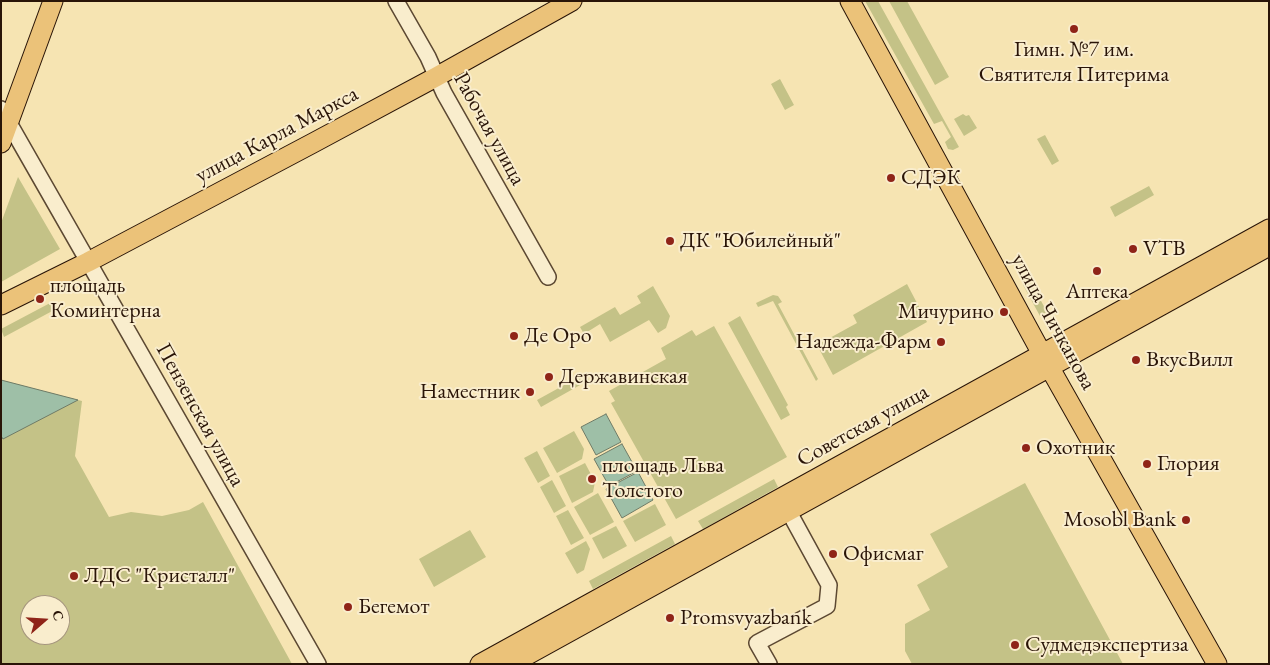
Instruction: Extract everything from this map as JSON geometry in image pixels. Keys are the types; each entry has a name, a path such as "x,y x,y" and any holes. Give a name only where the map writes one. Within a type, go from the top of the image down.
{"main road":[{"path":"1,143 5,115 54,1"},
{"name":"улица Карла Маркса","path":"1,305 88,262 436,77 572,1"},
{"name":"улица Чичканова","path":"850,1 1046,360 1216,664"},
{"name":"Советская улица","path":"480,664 1046,360 1269,229"},
{"path":"511,664 788,512 1046,360 1269,246"}],"street":[{"name":"Рабочая улица","path":"396,1 428,57 436,77 548,277"},
{"name":"Пензенская улица","path":"5,115 318,664"},
{"path":"768,664 757,643 827,606 829,585 788,512"}],"shaded area":[{"path":"865,1 878,1 959,147 953,150 948,149 945,142 951,137 942,121 934,124"},
{"path":"889,1 907,1 949,77 935,85"},
{"path":"780,79 794,105 785,110 771,84"},
{"path":"963,114 969,115 977,128 964,136 954,119"},
{"path":"1045,135 1059,161 1052,165 1037,139"},
{"path":"18,177 60,249 1,282 1,223"},
{"path":"1149,186 1154,195 1115,217 1110,207"},
{"path":"1027,275 1047,312 1040,316 1023,285 1023,277"},
{"path":"907,284 927,322 833,375 817,345 857,323 853,315"},
{"path":"653,286 670,316 666,328 658,333 649,320 610,342 600,324 584,334 580,327 615,307 620,315 641,303 637,296"},
{"path":"773,295 778,296 782,302 778,304 818,379 816,381 773,301 758,307 756,303"},
{"path":"52,302 56,309 4,337 1,329"},
{"path":"740,316 788,405 786,407 790,415 781,420 728,323"},
{"path":"714,326 787,457 676,519 611,403 615,401 609,391 666,359 661,348 692,330 696,336"},
{"path":"586,373 589,380 541,407 537,400"},
{"path":"1,380 82,401 75,456 109,517 131,512 162,516 189,510 203,502 292,664 1,664"},
{"path":"1,380 78,400 3,439 1,436"},
{"path":"606,414 621,442 596,455 581,427"},
{"path":"574,431 584,449 582,459 557,473 543,448"},
{"path":"622,444 637,471 609,486 594,459"},
{"path":"537,451 550,476 538,483 524,458"},
{"path":"585,463 595,482 593,492 572,503 559,476"},
{"path":"638,472 653,500 622,518 606,489"},
{"path":"774,479 778,487 703,529 698,521"},
{"path":"552,480 566,506 554,513 540,487"},
{"path":"1025,483 1123,664 912,664 905,651 905,624 930,610 917,585 948,567 930,534"},
{"path":"598,493 614,522 590,535 574,507"},
{"path":"655,504 666,525 635,542 623,521"},
{"path":"568,510 584,538 571,545 556,516"},
{"path":"616,526 627,546 603,559 592,538"},
{"path":"470,530 486,557 434,587 419,559"},
{"path":"671,536 675,544 593,589 589,581"},
{"path":"586,541 590,549 584,570 577,574 565,553"}],"place":[{"name":"Гимн. №7 им. Святителя Питерима","path":"1074,29"},
{"name":"СДЭК","path":"891,178"},
{"name":"ДК \"Юбилейный\"","path":"670,241"},
{"name":"VTB","path":"1133,249"},
{"name":"Аптека","path":"1097,271"},
{"name":"площадь Коминтерна","path":"40,299"},
{"name":"Мичурино","path":"1004,312"},
{"name":"Де Оро","path":"514,336"},
{"name":"Надежда-Фарм","path":"941,342"},
{"name":"ВкусВилл","path":"1136,360"},
{"name":"Державинская","path":"549,377"},
{"name":"Наместник","path":"530,392"},
{"name":"Охотник","path":"1026,448"},
{"name":"Глория","path":"1147,464"},
{"name":"площадь Льва Толстого","path":"592,479"},
{"name":"Mosobl Bank","path":"1186,520"},
{"name":"Офисмаг","path":"833,554"},
{"name":"ЛДС \"Кристалл\"","path":"74,576"},
{"name":"Бегемот","path":"348,607"},
{"name":"Promsvyazbank","path":"670,618"},
{"name":"Судмедэкспертиза","path":"1015,645"}]}
